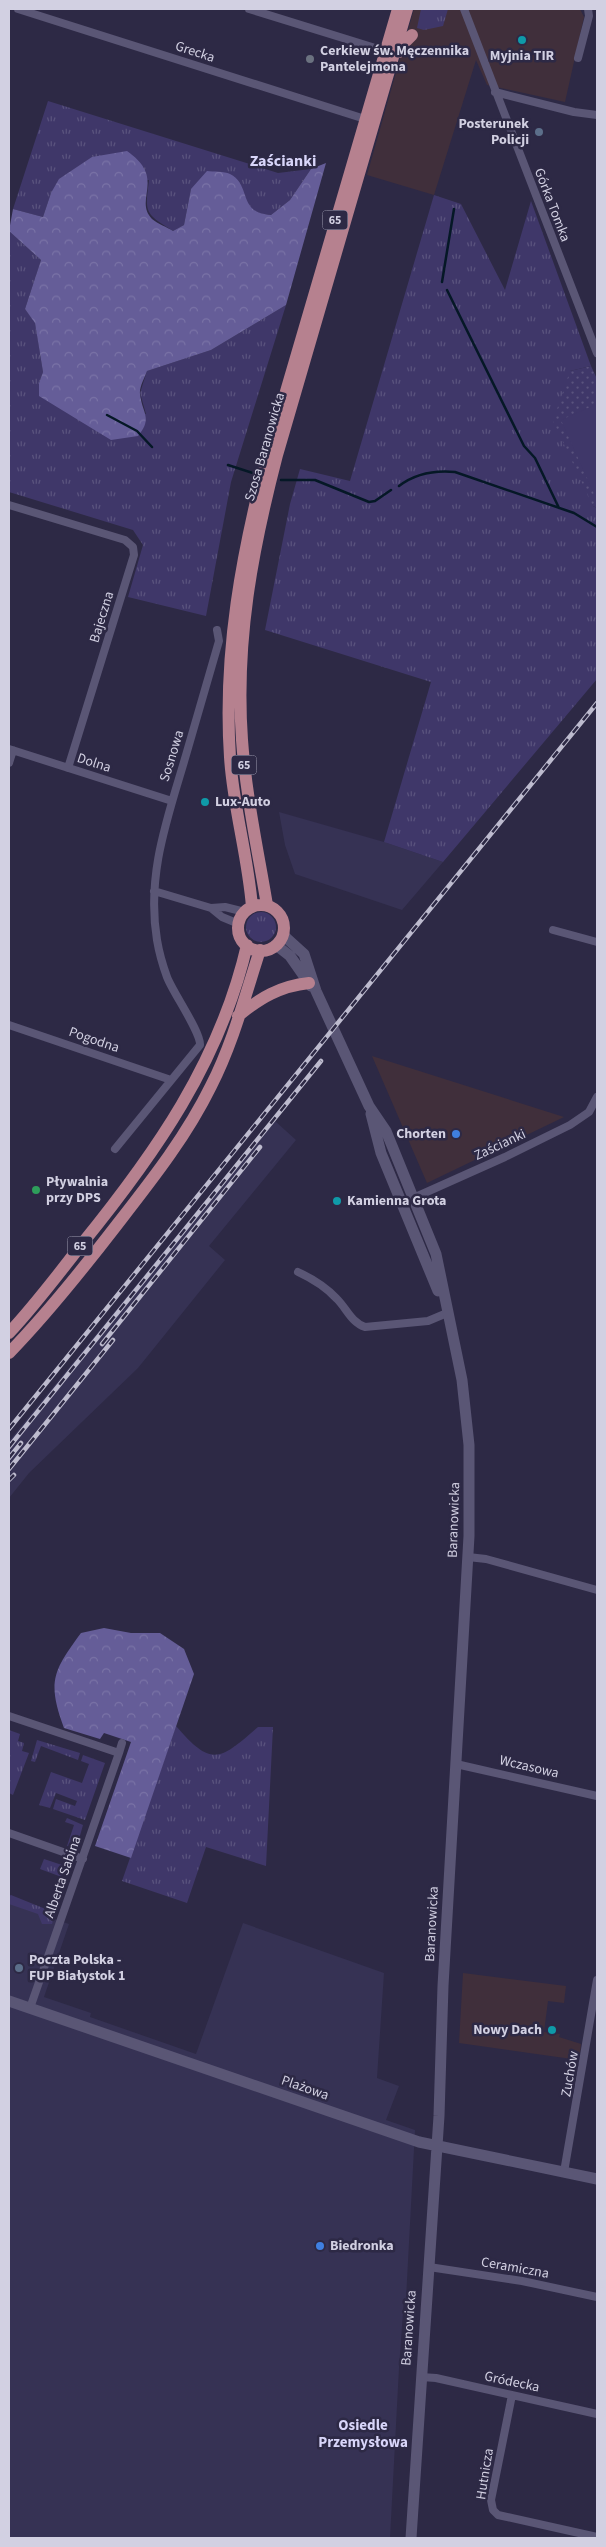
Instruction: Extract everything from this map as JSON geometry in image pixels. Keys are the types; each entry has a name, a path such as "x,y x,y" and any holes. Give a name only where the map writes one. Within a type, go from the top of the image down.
{"main road":[{"name":"Szosa Baranowicka","path":"299,365 318,300 319,277 359,176 370,120 382,97 398,9"},
{"path":"382,97 407,32 399,26 402,9"},
{"name":"Szosa Baranowicka","path":"248,909 230,756 228,707 230,662 244,553 390,52 407,32 407,9"},
{"name":"Szosa Baranowicka","path":"267,906 242,741 241,661 248,584 273,454"},
{"path":"240,834 242,826 234,748 242,741"},
{"path":"267,906 273,908 282,919 280,940 260,950 247,946 239,932 239,924 248,909 267,906"},
{"name":"65","path":"9,1333 144,1164 192,1091 220,1030 247,946"},
{"name":"65","path":"9,1353 28,1334 95,1252 177,1145 212,1085 260,950"},
{"path":"238,1016 265,996 289,986 312,987"}],"street":[{"name":"Grecka","path":"18,9 370,120"},
{"path":"249,9 390,52"},
{"name":"Górka Tomka","path":"464,9 597,353"},
{"path":"578,58 588,9"},
{"path":"495,92 597,115"},
{"name":"Bajeczna","path":"9,505 125,540 133,547 134,555 68,768"},
{"name":"Sosnowa","path":"171,1080 200,1044 201,1038 181,1005 167,976 157,942 154,891 159,848 219,641 217,630"},
{"path":"9,763 11,749"},
{"name":"Dolna","path":"11,749 172,801"},
{"path":"154,891 211,908 248,909"},
{"path":"211,908 222,917 239,924"},
{"path":"554,930 597,942"},
{"path":"280,940 312,987"},
{"name":"Baranowicka","path":"312,987 369,1106 381,1152 408,1200 447,1313 462,1380 469,1445 468,1557 437,2146 411,2538"},
{"name":"Pogodna","path":"9,1025 171,1080"},
{"path":"116,1149 171,1080"},
{"name":"Zaścianki","path":"408,1200 570,1125 589,1112 597,1097"},
{"path":"298,1272 319,1282 339,1300 355,1323 365,1327 428,1320 447,1313"},
{"path":"468,1557 486,1560 597,1590"},
{"path":"9,1716 119,1753"},
{"name":"Alberta Sabina","path":"30,2008 122,1743"},
{"name":"Wczasowa","path":"456,1764 597,1796"},
{"path":"9,1833 83,1859"},
{"name":"Zuchów","path":"564,2172 594,2026 597,1980"},
{"name":"Plażowa","path":"9,2001 385,2131 437,2146 597,2180"},
{"name":"Ceramiczna","path":"429,2267 522,2281 597,2297"},
{"name":"Gródecka","path":"421,2377 436,2378 597,2414"},
{"name":"Hutnicza","path":"512,2395 491,2500 493,2510 498,2515 597,2537"}],"shaded area":[{"path":"414,9 580,9 584,17 565,102 487,85 476,60 434,195 367,175"},
{"path":"279,812 384,842 443,862 402,910 295,874 285,845"},
{"path":"372,1056 564,1117 427,1183"},
{"path":"270,1121 273,1123 275,1121 296,1140 209,1246 225,1260 138,1368 29,1473 9,1498 9,1441"},
{"path":"9,1903 69,1924 44,1997 91,2013 90,2017 196,2054 243,1923 384,1973 377,2078 399,2086 386,2120 415,2130 390,2538 9,2538"},
{"path":"463,1973 566,1986 564,2003 548,2001 544,2032 560,2034 559,2037 581,2044 579,2060 459,2043"}],"green space":[{"path":"421,9 448,9 443,26 424,30 417,28"},
{"path":"48,101 278,173 311,169 290,200 271,215 257,212 250,206 240,183 191,189 184,225 173,231 156,220 149,211 147,199 149,180 51,193 43,217 13,209"},
{"path":"127,151 139,161 145,171 147,180 147,211 152,219 173,231 184,225 191,189 207,171 230,174 241,185 253,209 260,213 271,215 290,200 311,169 326,163 286,305 211,350 147,371 140,391 146,420 145,425 138,436 111,440 39,396 39,383 43,372 35,323 25,309 41,260 9,231 13,209 43,217 51,193 59,179 92,157"},
{"path":"434,195 461,204 505,290 531,201 591,366 570,371 593,506 597,508 597,679 443,862 384,842 431,682 265,630 290,504 300,469 350,481"},
{"path":"9,231 41,260 25,309 35,322 43,372 39,383 146,414 140,393 147,371 211,350 286,305 231,482 206,616 128,597 143,545 133,530 9,492"},
{"path":"591,366 597,379 597,508 593,506 553,421 570,371"},
{"path":"597,404 597,495 595,496 561,420"},
{"path":"261,912 267,913 275,921 275,933 267,941 261,942 255,941 247,933 246,927 247,921 255,913"},
{"path":"104,1628 131,1633 160,1633 184,1649 194,1674 131,1858 95,1846 131,1742 104,1733 100,1739 64,1728 56,1699 56,1677 64,1657 81,1633"},
{"path":"176,1726 199,1749 216,1755 234,1747 258,1727 273,1727 266,1866 206,1847 187,1903 122,1881"},
{"path":"9,1730 20,1734 18,1741 24,1743 22,1751 29,1753 13,1795 9,1793"},
{"path":"37,1740 80,1753 78,1760 41,1746 35,1762 31,1761"},
{"path":"83,1755 105,1763 85,1820 53,1809 56,1799 75,1806 77,1801 56,1793 50,1808 39,1805 51,1772 82,1783 89,1764 81,1761"},
{"path":"67,1818 83,1825 79,1839 81,1843 76,1848 67,1846 74,1825 65,1822"},
{"path":"44,1859 71,1868 69,1873 63,1872 58,1888 55,1887 59,1876 40,1869"},
{"path":"11,1895 48,1910 50,1906 57,1908 52,1924 42,1924 38,1914 9,1904 9,1896"}],"waterway":[{"path":"442,282 454,209"},
{"path":"447,290 524,446 535,458 559,508"},
{"path":"107,415 137,431 152,447"},
{"path":"228,465 256,474"},
{"path":"399,486 412,478 426,473 455,472 574,513 597,527"},
{"path":"281,480 315,480 369,502 375,501 391,490"}],"railway":[{"path":"9,1429 597,703"},
{"path":"9,1447 321,1061"},
{"path":"102,1344 260,1147"},
{"path":"9,1469 113,1340"},
{"path":"9,1458 21,1443"},
{"path":"9,1480 14,1475"}],"place":[{"name":"Myjnia TIR","path":"522,40"},
{"name":"Cerkiew św. Męczennika Pantelejmona","path":"310,59"},
{"name":"Posterunek Policji","path":"539,132"},
{"name":"Lux-Auto","path":"205,802"},
{"name":"Chorten","path":"456,1134"},
{"name":"Pływalnia przy DPS","path":"36,1190"},
{"name":"Kamienna Grota","path":"337,1201"},
{"name":"Poczta Polska - FUP Białystok 1","path":"19,1968"},
{"name":"Nowy Dach","path":"552,2030"},
{"name":"Biedronka","path":"320,2246"}],"district":[{"name":"Zaścianki","path":"283,161"},
{"name":"Osiedle Przemysłowa","path":"363,2434"}]}
